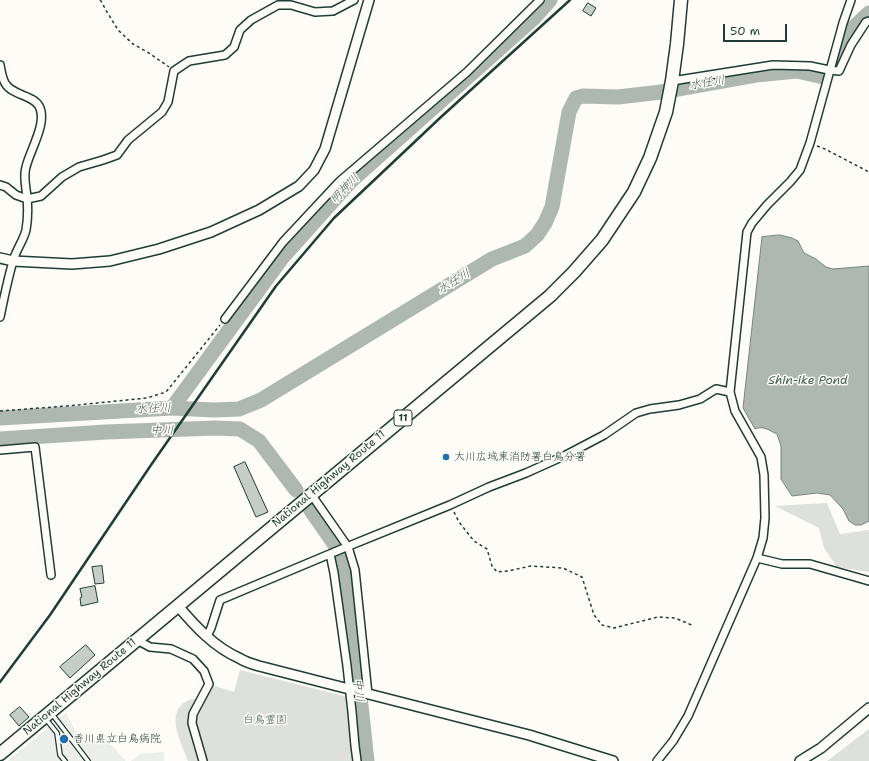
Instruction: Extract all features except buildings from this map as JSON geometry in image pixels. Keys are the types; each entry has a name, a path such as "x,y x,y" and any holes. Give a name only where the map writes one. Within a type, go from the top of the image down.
{"highway":[{"name":"National Highway Route 11","path":"0,754 550,296 574,272 602,240 634,192 650,158 666,112 677,44 681,0"}],"street":[{"path":"0,185 6,187 16,195 27,199 41,196 62,177 79,167 116,155 128,140 162,112 168,102 174,71 189,60 225,55 234,47 240,30 251,20 278,5 290,5 315,12 321,12 333,11 354,0"},
{"path":"0,258 13,261 72,264 110,261 211,232 259,210 299,186 314,170 325,149 369,0"},
{"path":"225,319 283,242 340,181 467,72 540,0"},
{"path":"657,761 673,741 688,716 757,558 763,538 765,518 764,475 761,457 734,411 730,392 747,232 752,223 767,205 800,170 810,143 829,70 851,0"},
{"path":"672,80 773,65 810,66 839,71 850,45 866,22 869,21"},
{"path":"0,65 5,83 12,91 30,98 39,105 42,119 25,167 27,217 25,232 16,250 0,317"},
{"path":"207,636 220,600 450,505 489,487 526,473 566,455 604,435 636,413 650,408 679,406 700,399 716,389 730,392"},
{"path":"0,450 35,447 50,575"},
{"path":"311,494 346,547 355,570 368,694"},
{"path":"330,554 347,666 357,761"},
{"path":"757,558 782,564 810,564 869,581"},
{"path":"178,606 207,636 221,648 239,659 259,666 529,735 613,761"},
{"path":"137,640 150,647 171,649 185,654 193,659 204,672 209,684 193,714 192,723 203,761"},
{"path":"800,761 821,748 869,708"}],"lane":[{"path":"47,714 57,733 60,755 64,761"},
{"path":"47,714 88,761"}],"path":[{"path":"100,0 118,30 133,44 149,53 174,71"},
{"path":"810,143 825,149 869,172"},
{"path":"0,411 148,398 166,392 225,319"},
{"path":"450,505 459,522 474,541 487,549 492,566 497,572 531,566 563,568 582,577 594,615 602,625 614,628 658,617 675,618 694,626"}],"shaded area":[{"name":"香川県立白鳥病院","path":"66,713 76,732 112,746 126,761 8,761"},
{"name":"香川県立白鳥病院","path":"164,752 164,761 131,761 140,754"}],"green space":[{"path":"827,503 840,534 869,530 869,572 837,567 824,548 819,528 775,506"},
{"name":"白鳥霊園","path":"240,670 348,697 353,761 188,761 177,729 177,713 180,706 187,701 200,697 215,686 234,692"},
{"path":"869,729 869,761 827,761"}],"water":[{"name":"Shin-ike Pond","path":"780,235 798,241 804,253 816,259 826,267 833,269 869,266 869,521 861,525 855,525 849,521 843,509 830,495 817,493 792,496 781,479 781,446 777,434 764,428 755,429 743,408 762,237"}],"waterway":[{"name":"明神川","path":"172,408 282,258 350,182 533,19 550,0"},
{"name":"水任川","path":"841,59 851,30 869,13"},
{"name":"水任川","path":"0,418 172,408 214,410 239,409 261,400 492,259 525,246 537,235 545,223 552,207 569,112 576,98 583,96 618,97 661,92 756,75 797,71 823,77"},
{"name":"中川","path":"0,439 106,432 215,428 240,429 259,441 296,490"},
{"name":"中川","path":"310,509 335,545 345,567 348,614 358,678 367,761"}],"railway":[{"path":"0,682 50,615 151,465 276,286 334,218 441,117 570,0"}],"place":[{"name":"大川広域東消防署白鳥分署","path":"446,457"},
{"name":"香川県立白鳥病院","path":"64,739"}]}
